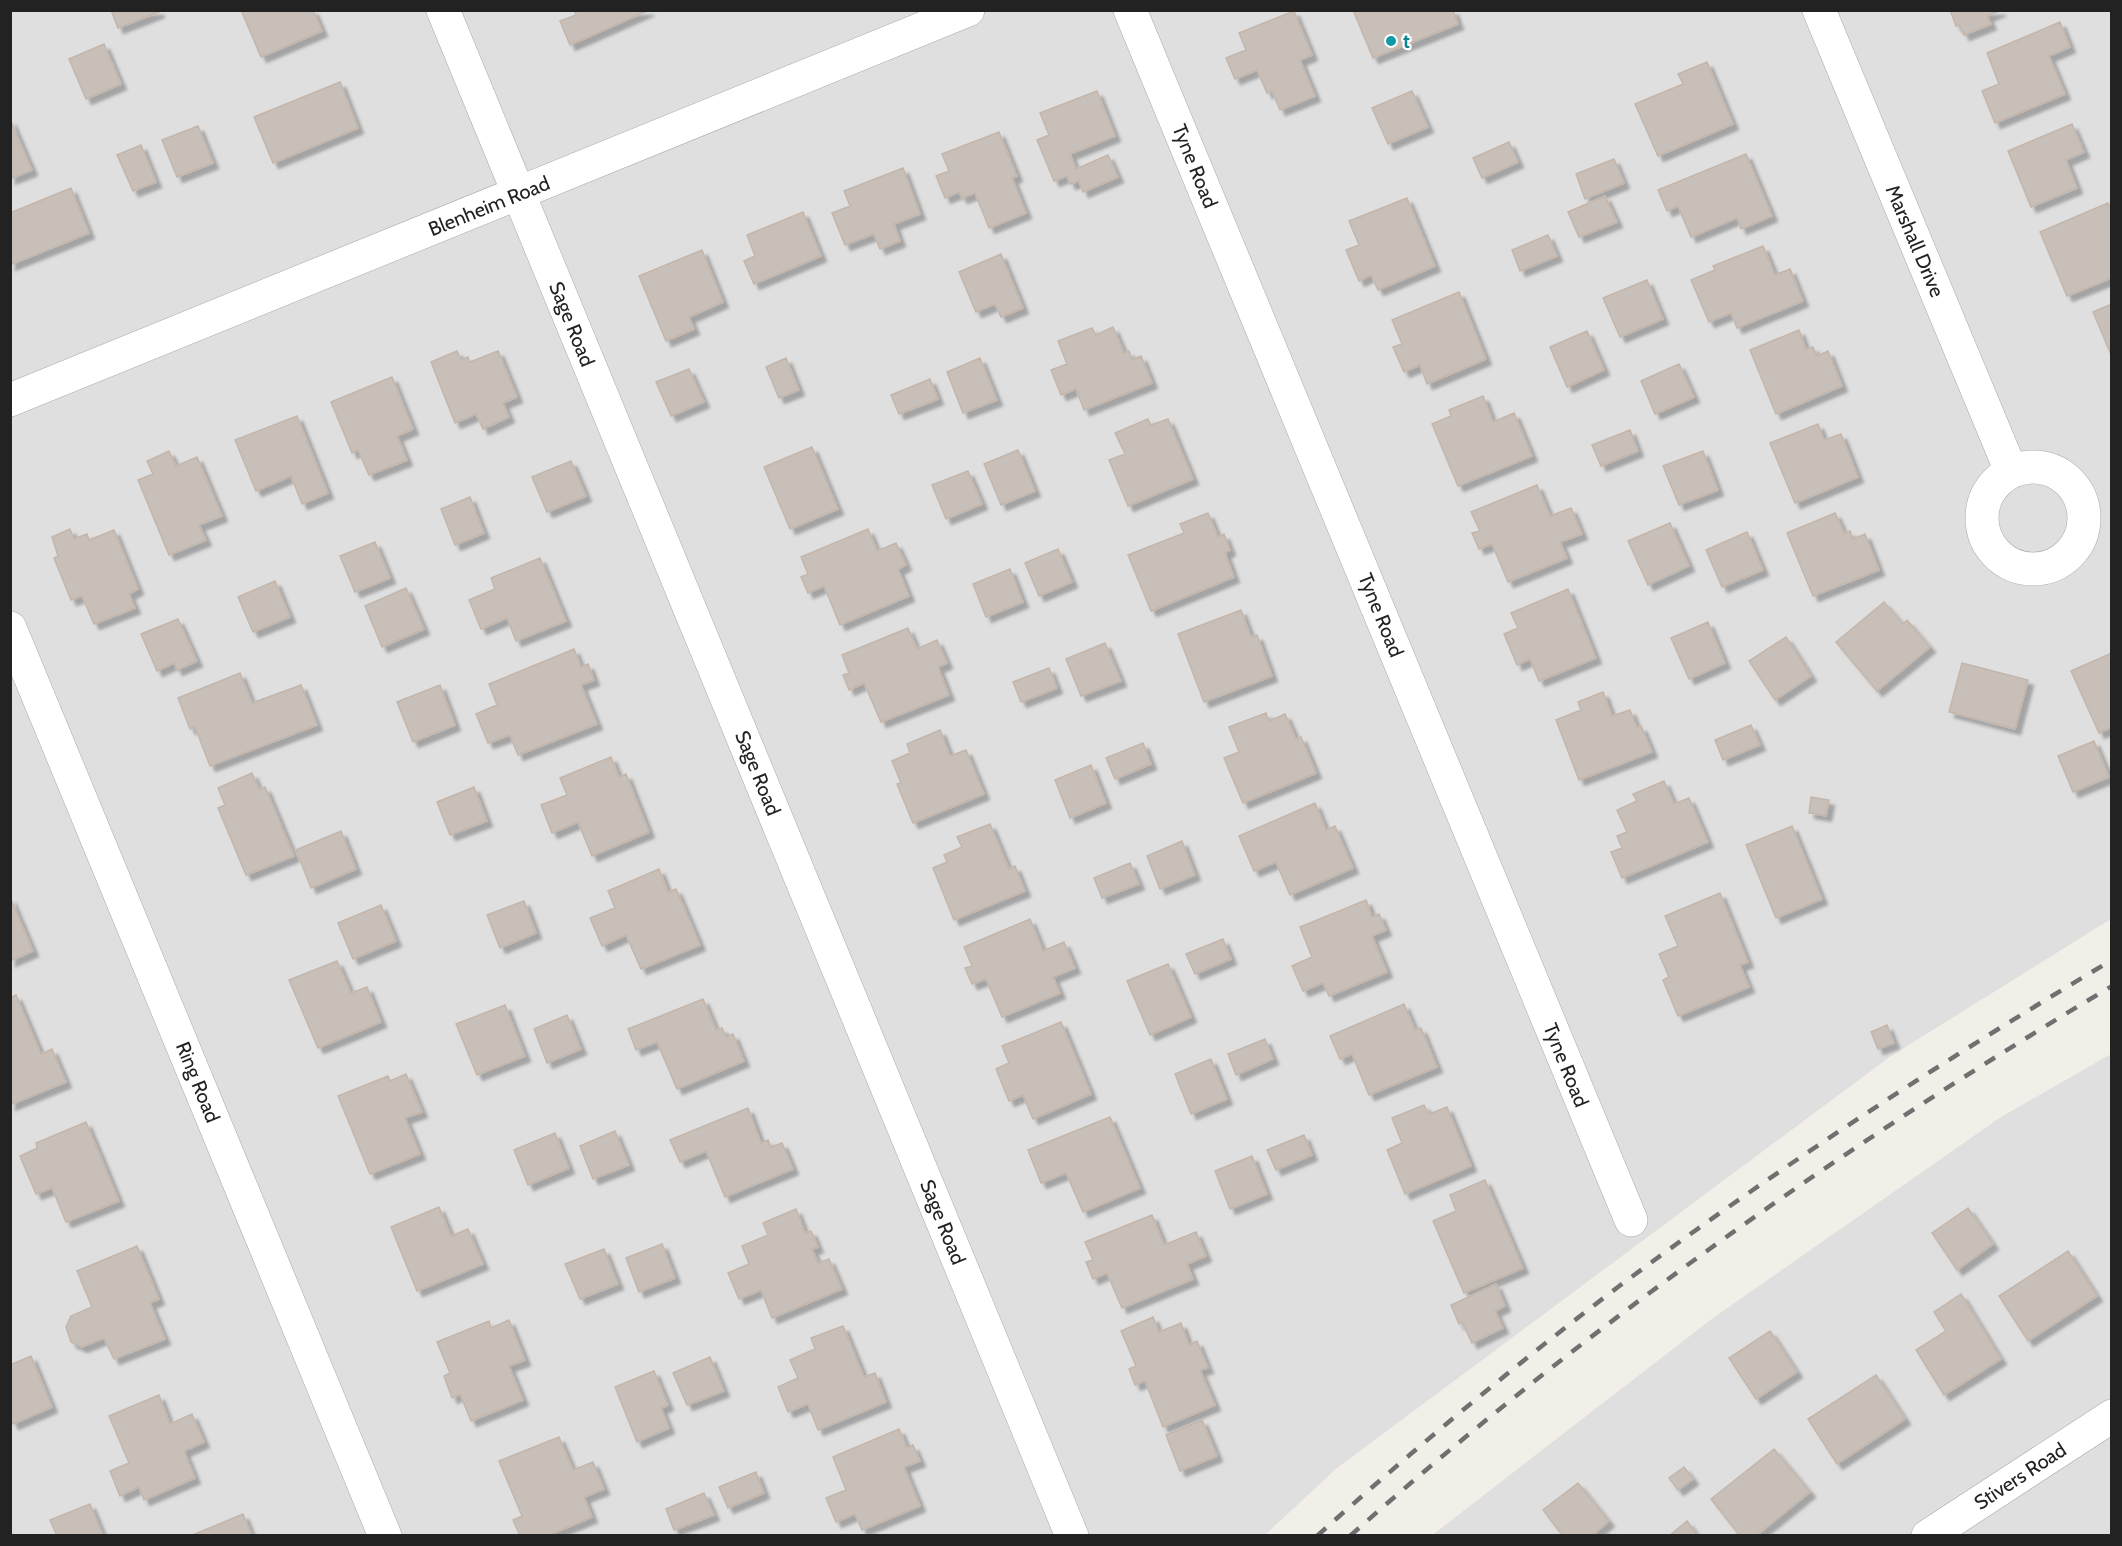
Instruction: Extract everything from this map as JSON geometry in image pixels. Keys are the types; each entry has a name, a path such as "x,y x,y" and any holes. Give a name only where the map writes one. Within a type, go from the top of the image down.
{"street":[{"name":"Sage Road","path":"443,10 1072,1536"},
{"name":"Blenheim Road","path":"10,400 968,10"},
{"name":"Tyne Road","path":"1130,10 1631,1220"},
{"name":"Marshall Drive","path":"1819,10 2011,471"},
{"name":"Ring Road","path":"10,628 385,1536"},
{"name":"Stivers Road","path":"1928,1536 2112,1416"}],"shaded area":[{"path":"10,11 2111,11 2111,919 1891,1056 1337,1468 1265,1535 11,1535"},
{"path":"2111,1054 2111,1535 1431,1536 1713,1318 2001,1117"}],"building":[{"path":"111,10 158,10 159,12 118,28"},
{"path":"241,10 313,10 322,31 261,57"},
{"path":"574,10 649,10 570,45 560,21 576,15"},
{"name":"t","path":"1353,10 1453,10 1458,24 1373,58"},
{"path":"1950,10 2001,10 1987,16 1991,24 1964,35 1959,25 1956,26"},
{"path":"1294,11 1312,55 1300,60 1315,96 1280,110 1272,91 1267,93 1257,70 1235,79 1226,58 1246,50 1239,33"},
{"path":"2060,22 2070,47 2049,56 2065,94 1995,123 1982,91 1999,84 1987,53"},
{"path":"104,44 121,84 86,99 69,59"},
{"path":"1707,62 1733,124 1658,156 1635,104 1683,84 1678,74"},
{"path":"340,82 358,128 273,163 254,117"},
{"path":"1097,91 1115,136 1070,154 1076,169 1108,155 1118,177 1083,192 1079,181 1070,184 1067,176 1054,181 1037,140 1049,135 1040,113"},
{"path":"1412,91 1428,127 1388,144 1372,108"},
{"path":"10,119 32,170 10,179"},
{"path":"2072,124 2084,152 2066,160 2077,188 2031,207 2008,151"},
{"path":"198,126 213,163 177,177 162,140"},
{"path":"999,132 1017,176 1012,178 1026,213 989,228 975,193 962,198 959,192 945,198 936,176 949,171 942,154"},
{"path":"1509,142 1518,162 1482,178 1473,158"},
{"path":"141,145 156,182 133,191 117,155"},
{"path":"1746,154 1772,216 1741,229 1737,218 1691,237 1678,206 1667,211 1658,190"},
{"path":"1614,159 1624,183 1585,199 1576,174"},
{"path":"903,168 920,214 894,224 900,241 880,249 874,234 845,245 832,213 850,206 844,191"},
{"path":"71,188 89,233 10,265 10,213"},
{"path":"1605,196 1617,222 1579,237 1568,212"},
{"path":"1407,198 1435,266 1378,290 1371,275 1359,281 1346,250 1359,245 1349,221"},
{"path":"2108,203 2112,211 2112,278 2067,296 2040,232"},
{"path":"803,212 821,256 754,284 744,261 755,256 747,235"},
{"path":"1548,235 1557,256 1520,271 1512,250"},
{"path":"1763,246 1775,275 1790,269 1803,301 1737,328 1731,313 1709,322 1691,280 1715,270 1713,266"},
{"path":"702,250 723,302 689,317 694,329 666,341 639,276"},
{"path":"1001,254 1023,308 1001,317 995,304 976,312 959,272"},
{"path":"1647,280 1663,319 1620,337 1603,298"},
{"path":"1459,292 1486,359 1427,384 1420,365 1404,372 1393,347 1402,344 1392,320"},
{"path":"2112,304 2112,357 2093,312"},
{"path":"1113,327 1124,353 1129,351 1132,360 1141,356 1152,383 1084,410 1076,389 1061,395 1051,370 1067,364 1058,341 1092,328 1096,335"},
{"path":"1799,330 1806,349 1813,347 1817,356 1828,351 1842,386 1776,414 1750,350"},
{"path":"1587,331 1604,370 1567,387 1550,347"},
{"path":"457,351 461,360 468,357 470,362 498,351 517,397 503,403 509,417 483,429 476,414 455,423 431,362"},
{"path":"786,358 799,390 779,398 766,367"},
{"path":"980,358 997,400 963,413 947,372"},
{"path":"1679,364 1694,397 1655,414 1641,381"},
{"path":"689,369 704,402 671,416 656,382"},
{"path":"392,377 413,429 397,436 407,460 369,475 358,450 352,453 331,402"},
{"path":"930,379 938,399 899,414 891,395"},
{"path":"1483,396 1493,422 1514,413 1532,456 1458,486 1432,424 1451,416 1449,410"},
{"path":"297,416 328,493 302,504 291,476 256,491 235,440"},
{"path":"1148,419 1151,425 1168,419 1193,479 1128,506 1109,460 1125,454 1115,433"},
{"path":"1818,424 1824,440 1841,434 1858,477 1795,503 1770,443"},
{"path":"1630,430 1638,451 1601,466 1592,445"},
{"path":"812,447 838,509 790,529 764,467"},
{"path":"1018,450 1035,491 1001,505 984,464"},
{"path":"169,451 176,466 197,457 222,516 199,525 206,540 169,555 138,480 153,474 147,461"},
{"path":"1703,451 1718,490 1679,505 1663,466"},
{"path":"571,461 586,496 547,512 532,477"},
{"path":"968,471 982,504 946,519 932,485"},
{"path":"1537,485 1550,516 1571,508 1582,534 1560,542 1567,558 1508,582 1492,544 1479,549 1472,533 1480,531 1471,512"},
{"path":"470,497 484,533 455,545 441,509"},
{"path":"1208,513 1218,537 1224,534 1230,550 1225,553 1234,577 1151,611 1128,555 1184,533 1180,524"},
{"path":"1835,513 1844,533 1850,531 1853,539 1865,534 1879,570 1813,596 1787,533"},
{"path":"1670,523 1689,566 1648,585 1628,541"},
{"path":"70,529 74,539 87,534 89,540 114,530 138,589 129,594 135,608 94,624 82,596 71,600 54,558 58,556 52,537"},
{"path":"868,529 877,551 896,543 906,565 898,569 909,596 840,625 824,586 808,593 801,577 808,574 801,557"},
{"path":"1747,532 1763,570 1722,587 1706,550"},
{"path":"375,542 390,578 355,592 340,556"},
{"path":"1058,549 1072,582 1039,596 1025,563"},
{"path":"540,558 566,621 516,641 507,618 481,629 469,600 495,589 491,578"},
{"path":"1010,569 1023,602 986,617 973,584"},
{"path":"275,581 290,617 253,632 238,597"},
{"path":"406,588 424,629 382,647 365,606"},
{"path":"1568,589 1596,658 1539,681 1530,659 1517,665 1504,634 1518,628 1511,613"},
{"path":"1884,602 1903,624 1907,620 1930,647 1877,691 1836,642"},
{"path":"1241,610 1251,637 1257,635 1272,676 1204,702 1178,634"},
{"path":"178,619 197,661 177,670 174,663 157,671 141,634"},
{"path":"1708,622 1725,663 1689,679 1671,638"},
{"path":"908,628 917,649 937,640 947,663 938,667 949,695 881,722 864,683 849,690 843,675 849,673 842,655"},
{"path":"1786,637 1811,676 1775,700 1749,661"},
{"path":"1105,643 1121,681 1081,696 1066,659"},
{"path":"574,649 581,667 588,664 594,680 581,685 597,724 518,755 510,735 488,743 476,714 497,705 489,684"},
{"path":"2112,653 2112,727 2099,733 2071,671"},
{"path":"1962,663 2028,680 2015,729 1949,712"},
{"path":"1049,668 1057,688 1021,702 1013,682"},
{"path":"240,673 252,703 301,685 317,725 210,766 195,727 190,729 178,698"},
{"path":"440,685 455,725 413,742 397,702"},
{"path":"1603,692 1612,716 1630,710 1637,728 1641,726 1652,752 1579,780 1556,720 1581,710 1578,702"},
{"path":"1266,713 1269,721 1285,714 1296,739 1301,737 1316,773 1243,803 1224,758 1239,752 1229,727"},
{"path":"1751,725 1760,745 1723,760 1715,740"},
{"path":"940,730 950,756 966,750 984,794 913,823 897,784 901,783 892,761 910,753 907,744"},
{"path":"2094,741 2109,777 2073,792 2058,756"},
{"path":"1143,743 1151,764 1115,779 1106,758"},
{"path":"611,757 619,777 626,774 649,832 592,856 578,822 552,833 541,805 567,795 560,778"},
{"path":"1091,765 1106,803 1070,818 1055,780"},
{"path":"252,773 259,789 265,787 294,856 246,875 218,808 225,805 218,788"},
{"path":"1664,781 1674,804 1689,798 1708,842 1622,878 1611,852 1622,848 1617,836 1627,832 1617,810 1637,801 1633,794"},
{"path":"474,787 487,821 450,835 437,802"},
{"path":"1811,797 1829,800 1826,816 1809,813"},
{"path":"1315,803 1326,830 1335,826 1353,868 1290,895 1276,862 1254,871 1239,836"},
{"path":"990,824 1009,869 1015,866 1025,891 954,920 933,868 947,862 944,855 962,847 957,837"},
{"path":"1792,826 1822,899 1776,918 1746,845"},
{"path":"341,831 356,869 311,888 296,850"},
{"path":"1182,841 1195,875 1160,889 1147,856"},
{"path":"1130,863 1139,884 1102,898 1094,878"},
{"path":"659,869 668,892 676,889 700,945 641,969 626,935 602,946 590,918 615,908 608,891"},
{"path":"1720,893 1748,962 1740,965 1749,987 1678,1016 1663,980 1669,977 1659,954 1678,946 1665,916"},
{"path":"10,897 33,951 10,961"},
{"path":"1366,900 1372,917 1379,914 1386,930 1372,936 1387,972 1329,996 1323,983 1303,991 1292,966 1312,957 1300,927"},
{"path":"524,901 536,933 500,948 487,915"},
{"path":"381,905 396,941 353,959 338,923"},
{"path":"1030,919 1043,951 1064,942 1075,968 1053,977 1060,993 1002,1017 986,979 972,984 965,968 972,966 964,947"},
{"path":"1223,939 1231,959 1195,974 1186,954"},
{"path":"337,961 351,993 367,987 381,1022 318,1048 289,980"},
{"path":"1168,964 1191,1017 1150,1035 1127,981"},
{"path":"16,995 41,1054 52,1049 66,1082 10,1105 10,998"},
{"path":"703,999 716,1030 722,1028 726,1037 733,1034 744,1061 677,1089 657,1042 636,1050 628,1029"},
{"path":"1404,1004 1415,1030 1421,1028 1437,1067 1369,1095 1352,1054 1340,1059 1330,1036"},
{"path":"505,1005 525,1056 477,1075 456,1024"},
{"path":"567,1015 581,1049 547,1063 534,1029"},
{"path":"1061,1022 1091,1094 1033,1119 1023,1095 1009,1101 996,1069 1009,1063 1002,1046"},
{"path":"1887,1025 1894,1043 1878,1049 1871,1032"},
{"path":"1265,1039 1273,1059 1236,1075 1228,1054"},
{"path":"1211,1059 1227,1099 1191,1114 1175,1074"},
{"path":"406,1074 422,1112 405,1118 420,1154 370,1174 338,1096 388,1076 390,1081"},
{"path":"1424,1105 1429,1114 1447,1107 1471,1166 1405,1194 1387,1150 1402,1143 1392,1118"},
{"path":"748,1108 761,1143 768,1140 771,1147 782,1143 793,1169 725,1197 706,1151 680,1162 670,1140"},
{"path":"1110,1117 1140,1188 1083,1212 1066,1173 1041,1183 1028,1150"},
{"path":"86,1122 119,1201 66,1222 52,1188 36,1194 20,1156 37,1148 36,1143"},
{"path":"615,1131 629,1165 593,1179 580,1146"},
{"path":"555,1133 569,1168 528,1185 514,1150"},
{"path":"1304,1135 1312,1155 1276,1170 1267,1150"},
{"path":"1252,1156 1267,1194 1230,1209 1215,1171"},
{"path":"1485,1180 1523,1268 1464,1293 1433,1221 1456,1211 1450,1195"},
{"path":"439,1207 451,1236 468,1229 483,1264 417,1291 391,1227"},
{"path":"1968,1208 1993,1244 1957,1270 1932,1233"},
{"path":"796,1209 805,1233 811,1231 818,1247 812,1249 818,1263 829,1259 842,1289 772,1318 761,1290 739,1299 728,1273 749,1264 742,1246 768,1235 763,1223"},
{"path":"1152,1215 1164,1245 1196,1232 1206,1256 1187,1264 1193,1279 1122,1308 1107,1273 1093,1279 1086,1262 1093,1260 1085,1242"},
{"path":"662,1244 675,1278 639,1292 626,1258"},
{"path":"137,1246 159,1299 150,1303 165,1339 114,1359 104,1338 82,1347 71,1342 66,1327 71,1316 92,1307 77,1271"},
{"path":"604,1249 618,1284 580,1299 565,1264"},
{"path":"2068,1251 2097,1296 2028,1341 1999,1296"},
{"path":"1496,1284 1505,1306 1495,1311 1503,1328 1472,1343 1462,1322 1459,1324 1451,1305"},
{"path":"1961,1294 2001,1359 1944,1395 1916,1350 1946,1331 1934,1312"},
{"path":"1153,1317 1159,1332 1181,1323 1189,1345 1197,1341 1208,1368 1200,1370 1215,1405 1163,1427 1145,1381 1135,1385 1129,1369 1136,1366 1121,1331"},
{"path":"509,1320 525,1360 509,1366 523,1400 471,1421 460,1394 452,1398 444,1376 450,1373 437,1342 489,1321 491,1328"},
{"path":"843,1326 864,1377 875,1373 886,1402 818,1430 808,1404 788,1412 778,1387 798,1378 790,1360 815,1349 811,1338"},
{"path":"1770,1331 1797,1372 1756,1399 1729,1358"},
{"path":"31,1356 52,1407 13,1424 10,1417 10,1365"},
{"path":"710,1357 724,1391 687,1405 673,1373"},
{"path":"654,1371 668,1405 661,1408 669,1428 637,1442 615,1387"},
{"path":"1876,1375 1905,1419 1837,1464 1808,1419"},
{"path":"159,1395 170,1424 192,1414 204,1442 184,1451 195,1478 144,1500 139,1487 120,1496 110,1471 129,1463 109,1416"},
{"path":"1202,1420 1217,1456 1180,1471 1166,1435"},
{"path":"899,1429 907,1448 913,1445 920,1461 904,1467 920,1506 862,1530 855,1514 836,1522 826,1498 846,1490 833,1457"},
{"path":"559,1437 573,1470 593,1462 604,1489 584,1497 592,1517 547,1536 520,1536 513,1520 522,1516 499,1461"},
{"path":"1774,1449 1810,1492 1756,1536 1740,1536 1711,1499"},
{"path":"1684,1467 1693,1479 1678,1490 1669,1478"},
{"path":"756,1472 764,1493 728,1508 719,1487"},
{"path":"1578,1483 1609,1521 1592,1536 1563,1536 1543,1510"},
{"path":"704,1493 714,1515 674,1530 666,1509"},
{"path":"90,1504 103,1536 57,1536 50,1520"},
{"path":"243,1514 252,1536 190,1536"},
{"path":"1687,1521 1698,1536 1669,1536"}],"railway":[{"path":"1317,1536 1427,1440 1503,1378 1579,1317 1678,1243 1861,1117 1985,1037 2112,960"},
{"path":"1350,1536 1530,1385 1718,1243 1912,1110 2112,986"}],"place":[{"name":"t","path":"1391,41"}]}
